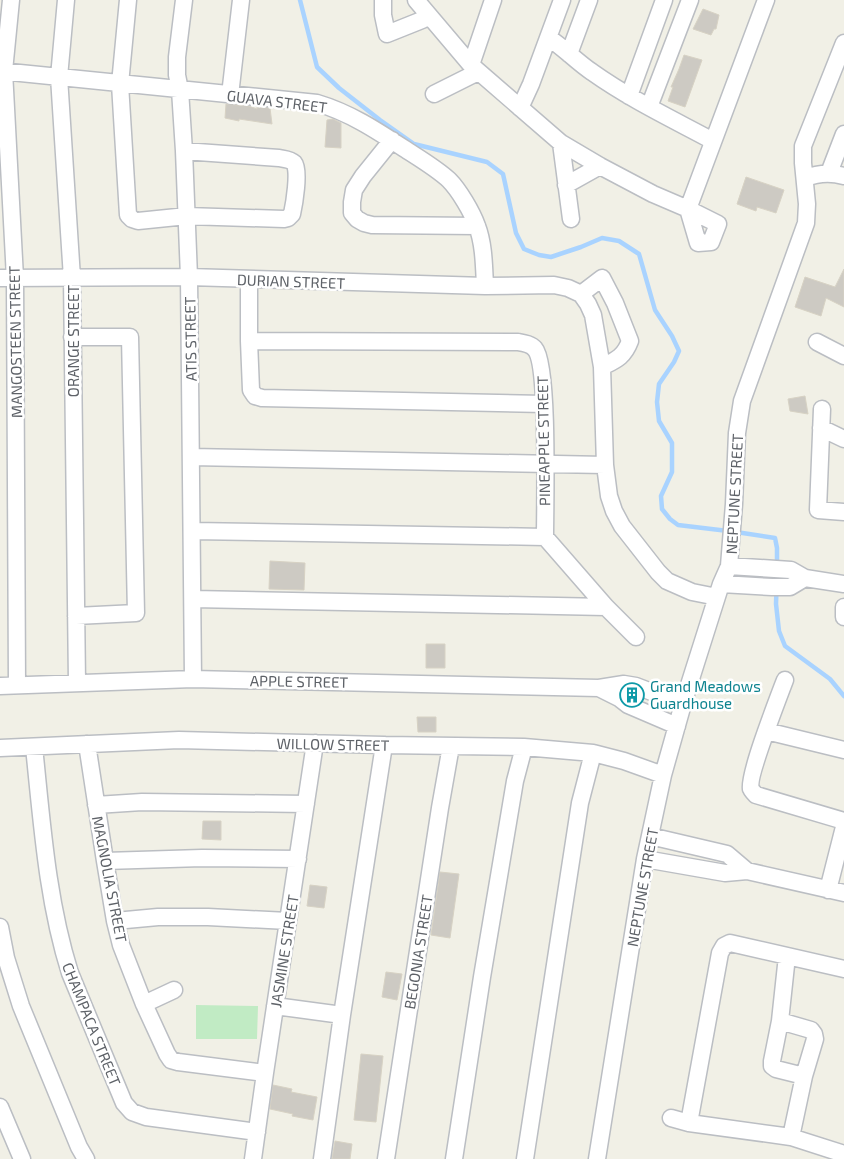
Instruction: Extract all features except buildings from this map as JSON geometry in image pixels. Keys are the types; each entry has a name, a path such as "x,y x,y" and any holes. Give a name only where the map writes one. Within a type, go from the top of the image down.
{"street":[{"name":"MANGOSTEEN STREET","path":"11,0 2,71 17,685"},
{"name":"ORANGE STREET","path":"66,0 59,77 72,278 77,683"},
{"path":"128,0 120,84 128,215 138,221 187,216 279,219 288,218 292,214 297,176 294,163 279,158 184,151"},
{"name":"ATIS STREET","path":"184,0 177,57 177,75 180,90 184,151 189,277 193,679"},
{"path":"230,95 241,0"},
{"path":"383,0 383,15 387,34 429,16"},
{"path":"416,0 474,69 561,143 653,194 688,209 766,0"},
{"path":"434,94 474,69 493,0"},
{"path":"520,108 531,84 562,0"},
{"path":"569,54 589,0"},
{"path":"629,96 664,0"},
{"path":"649,107 690,0"},
{"path":"548,38 591,72 629,96 713,141"},
{"name":"NEPTUNE STREET","path":"597,1159 645,859 662,775 730,559 736,433 742,401 806,223 804,146 844,43"},
{"name":"GUAVA STREET","path":"2,71 317,103 348,114 392,140 449,180 466,204 477,226 485,286"},
{"path":"805,178 816,174 837,175 844,134"},
{"path":"392,140 354,190 352,213 357,219 372,225 477,226"},
{"path":"561,143 571,219"},
{"path":"566,185 600,166"},
{"name":"DURIAN STREET","path":"8,278 189,277 485,286 554,285 568,288 581,294"},
{"path":"602,367 618,360 627,351 630,341 602,278 581,294 593,315 602,367 609,496 622,526 658,572 677,587 692,592 790,587 805,578"},
{"path":"249,280 251,390 255,396 262,398 544,404"},
{"path":"72,337 130,337 136,613 76,616"},
{"name":"PINEAPPLE STREET","path":"249,341 518,342 529,344 535,349 540,359 544,404 545,536"},
{"path":"817,342 843,352"},
{"path":"822,409 818,510 844,512"},
{"path":"821,428 844,439"},
{"path":"191,457 606,465"},
{"path":"192,531 545,536 606,607 636,637"},
{"path":"730,559 791,570 805,578 844,584"},
{"path":"193,599 606,607"},
{"path":"844,607 844,617"},
{"name":"APPLE STREET","path":"0,686 193,679 599,688 624,684 636,686 683,704"},
{"path":"785,680 766,731 751,780 751,789 756,795 844,821"},
{"name":"APPLE STREET","path":"599,688 628,705 677,726"},
{"path":"644,712 652,692"},
{"path":"766,731 844,750"},
{"name":"WILLOW STREET","path":"0,748 179,740 524,747 593,753 624,760 662,775"},
{"name":"JASMINE STREET","path":"253,1159 315,743"},
{"name":"MAGNOLIA STREET","path":"87,744 115,921 144,1004 167,1054 171,1060 178,1062 265,1073"},
{"path":"322,1159 342,1015 384,745"},
{"name":"BEGONIA STREET","path":"386,1159 451,746"},
{"name":"CHAMPACA STREET","path":"34,747 48,877 64,953 70,974 124,1103 132,1112 146,1117 257,1132"},
{"path":"454,1159 515,781 524,747"},
{"path":"525,1159 580,802 593,753"},
{"path":"96,805 150,802 306,804"},
{"path":"645,859 725,873 747,871 836,892 844,827"},
{"path":"650,836 728,854 747,871"},
{"path":"105,861 202,858 298,859"},
{"path":"115,921 158,916 188,916 288,921"},
{"path":"0,927 6,958 21,1006 79,1147 86,1159"},
{"path":"689,1123 720,953 724,946 730,944 844,969"},
{"path":"787,956 780,1021 772,1066 776,1069 804,1076"},
{"path":"144,1004 174,990"},
{"path":"275,1006 342,1015"},
{"path":"780,1021 811,1030 815,1040 804,1076 791,1138"},
{"path":"0,1107 22,1159"},
{"path":"671,1118 689,1123 791,1138 844,1154"}],"green space":[{"path":"196,1005 258,1006 257,1039 196,1039"}],"waterway":[{"path":"300,0 317,67 339,88 414,144 487,162 503,174 516,233 524,249 551,257 602,238 619,241 639,254 655,310 672,336 679,351 659,384 657,402 659,421 672,443 672,472 661,496 662,509 678,525 728,531"},
{"path":"736,532 775,538 777,565"},
{"path":"777,573 776,604 779,631 785,646 830,679 844,696"}],"place":[{"name":"Grand Meadows Guardhouse","path":"632,695"}]}
